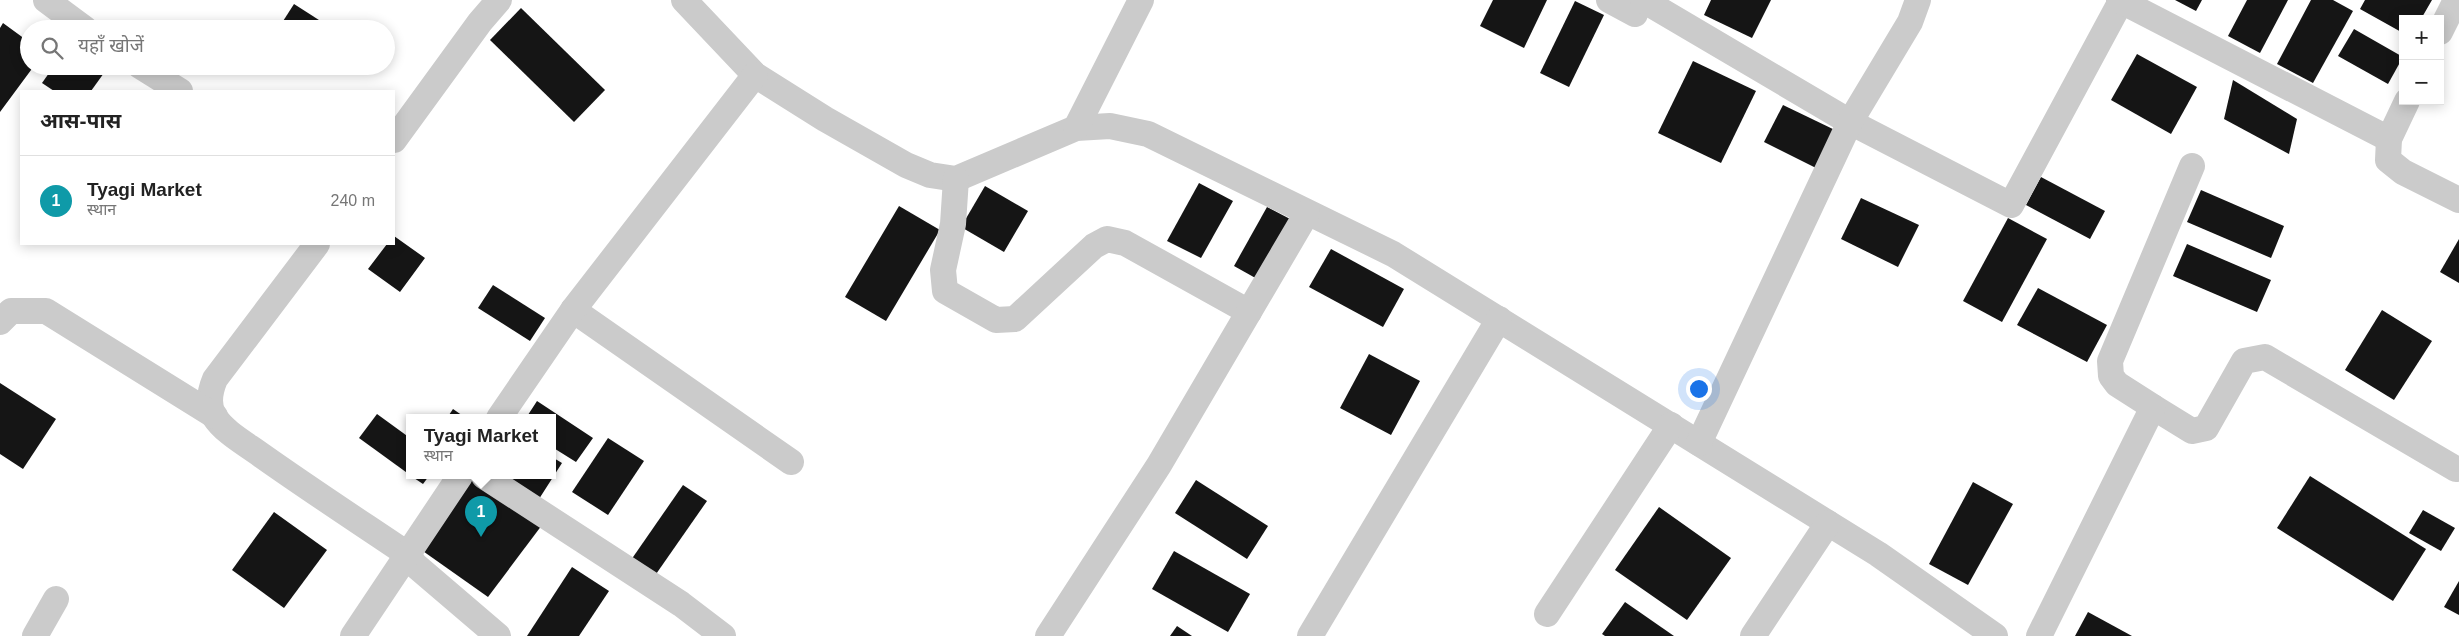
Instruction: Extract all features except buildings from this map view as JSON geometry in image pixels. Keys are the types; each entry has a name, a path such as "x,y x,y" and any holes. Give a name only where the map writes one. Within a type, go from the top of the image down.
{"street":[{"path":"46,0 73,20"},
{"path":"395,139 480,22 499,0"},
{"path":"684,0 755,75 906,165 930,175 956,179 1076,128 1110,126 1148,134 1393,254 1878,554 1995,636"},
{"path":"1076,128 1141,0"},
{"path":"1609,0 1639,7 1850,122 2011,205 2120,0 2389,139"},
{"path":"1699,443 1850,122 1910,22 1918,0"},
{"path":"2444,24 2456,0"},
{"path":"154,75 178,90"},
{"path":"502,414 573,310 755,75"},
{"path":"2405,105 2389,139 2388,160 2403,172 2459,200"},
{"path":"2192,166 2110,361 2111,376 2117,384 2192,431 2206,428 2244,361 2265,357 2456,469"},
{"path":"956,179 953,224 943,270 945,291 996,320 1016,319 1094,246 1107,240 1125,243 1249,312"},
{"path":"1048,636 1159,465 1307,213"},
{"path":"215,416 210,403 215,379 316,245"},
{"path":"573,310 791,462"},
{"path":"0,322 10,311 46,311 215,416 231,433 262,456 407,554 415,565 498,636"},
{"path":"1310,636 1499,319"},
{"path":"2039,636 2153,407"},
{"path":"1547,614 1671,425"},
{"path":"353,636 458,479"},
{"path":"489,479 681,604 723,636"},
{"path":"1753,636 1828,523"},
{"path":"35,636 56,599"}],"place":[{"name":"Tyagi Market","path":"481,537"}]}
